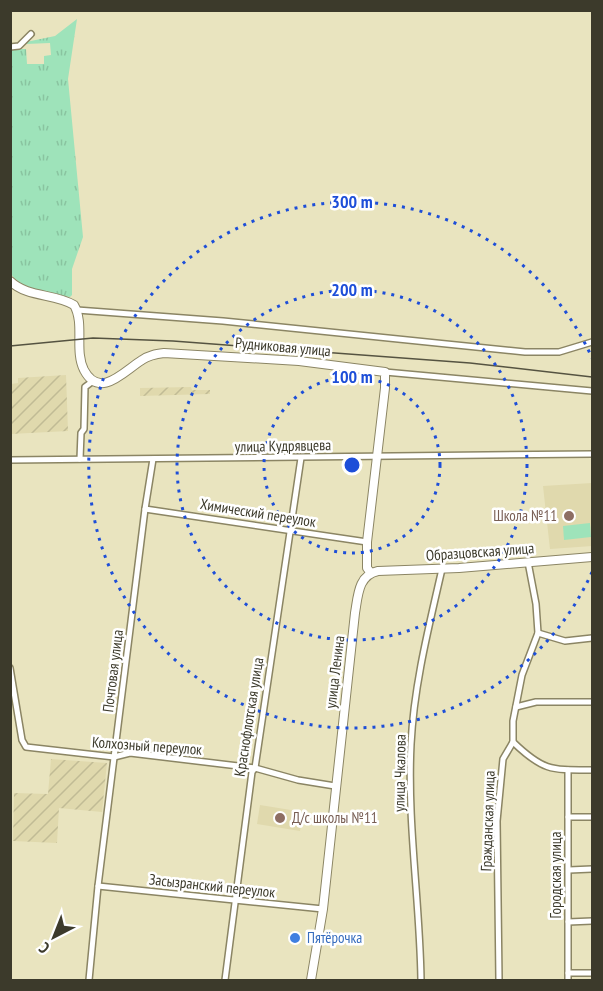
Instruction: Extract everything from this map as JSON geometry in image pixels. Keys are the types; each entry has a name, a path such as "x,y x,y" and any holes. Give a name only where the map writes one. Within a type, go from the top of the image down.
{"street":[{"path":"10,47 20,46 31,34"},
{"path":"10,280 23,290 63,299 74,305 77,310 83,368 93,381 85,387 84,429 81,433 80,459"},
{"path":"77,310 223,321 525,352 559,352 592,342"},
{"name":"Рудниковая улица","path":"93,381 99,383 110,381 144,359 164,353 299,361 385,372 592,392"},
{"path":"371,573 368,568 367,542 385,372"},
{"name":"улица Кудрявцева","path":"10,460 301,459 592,454"},
{"name":"Почтовая улица","path":"89,981 98,886 153,459"},
{"name":"Краснофлотская улица","path":"225,981 252,772 255,768 301,459"},
{"name":"Химический переулок","path":"145,509 367,542"},
{"name":"Образцовская улица","path":"371,573 384,570 442,569 592,556"},
{"name":"Гражданская улица","path":"499,981 497,821 503,759 513,742 522,675 538,633 536,604 528,562"},
{"name":"улица Чкалова","path":"421,981 411,804 411,742 425,644 442,569"},
{"name":"улица Ленина","path":"311,981 323,909 357,598 363,579 371,573"},
{"path":"538,633 565,641 592,638"},
{"name":"Колхозный переулок","path":"10,668 22,740 26,747 114,757 130,753 255,768 298,780 335,786"},
{"path":"516,707 536,702 592,702"},
{"path":"513,742 540,765 568,770 592,770"},
{"name":"Городская улица","path":"568,770 568,981"},
{"path":"568,817 592,817"},
{"path":"568,870 592,870"},
{"name":"Засызранский переулок","path":"98,886 323,909"},
{"path":"568,922 592,921"},
{"path":"568,973 592,973"}],"shaded area":[{"path":"66,375 68,431 11,434 11,384 18,383 18,378"},
{"path":"191,387 192,390 210,390 210,394 140,396 140,388"},
{"name":"Школа №11","path":"592,483 592,546 550,549 543,486"},
{"path":"51,759 107,763 102,812 59,808 57,843 13,841 14,793 48,794"},
{"name":"Д/с школы №11","path":"260,805 303,812 300,831 257,824"}],"green space":[{"path":"77,19 68,79 83,237 72,269 72,295 70,297 46,293 29,287 11,274 10,49 26,49 27,64 44,64 44,56 51,55 50,43 26,44 26,42 55,36"},
{"path":"590,523 591,537 564,540 563,526"}],"railway":[{"path":"10,346 93,338 173,341 470,363 592,377"}],"place":[{"name":"Школа №11","path":"569,516"},
{"name":"Д/с школы №11","path":"280,818"},
{"name":"Пятёрочка","path":"295,938"}]}
